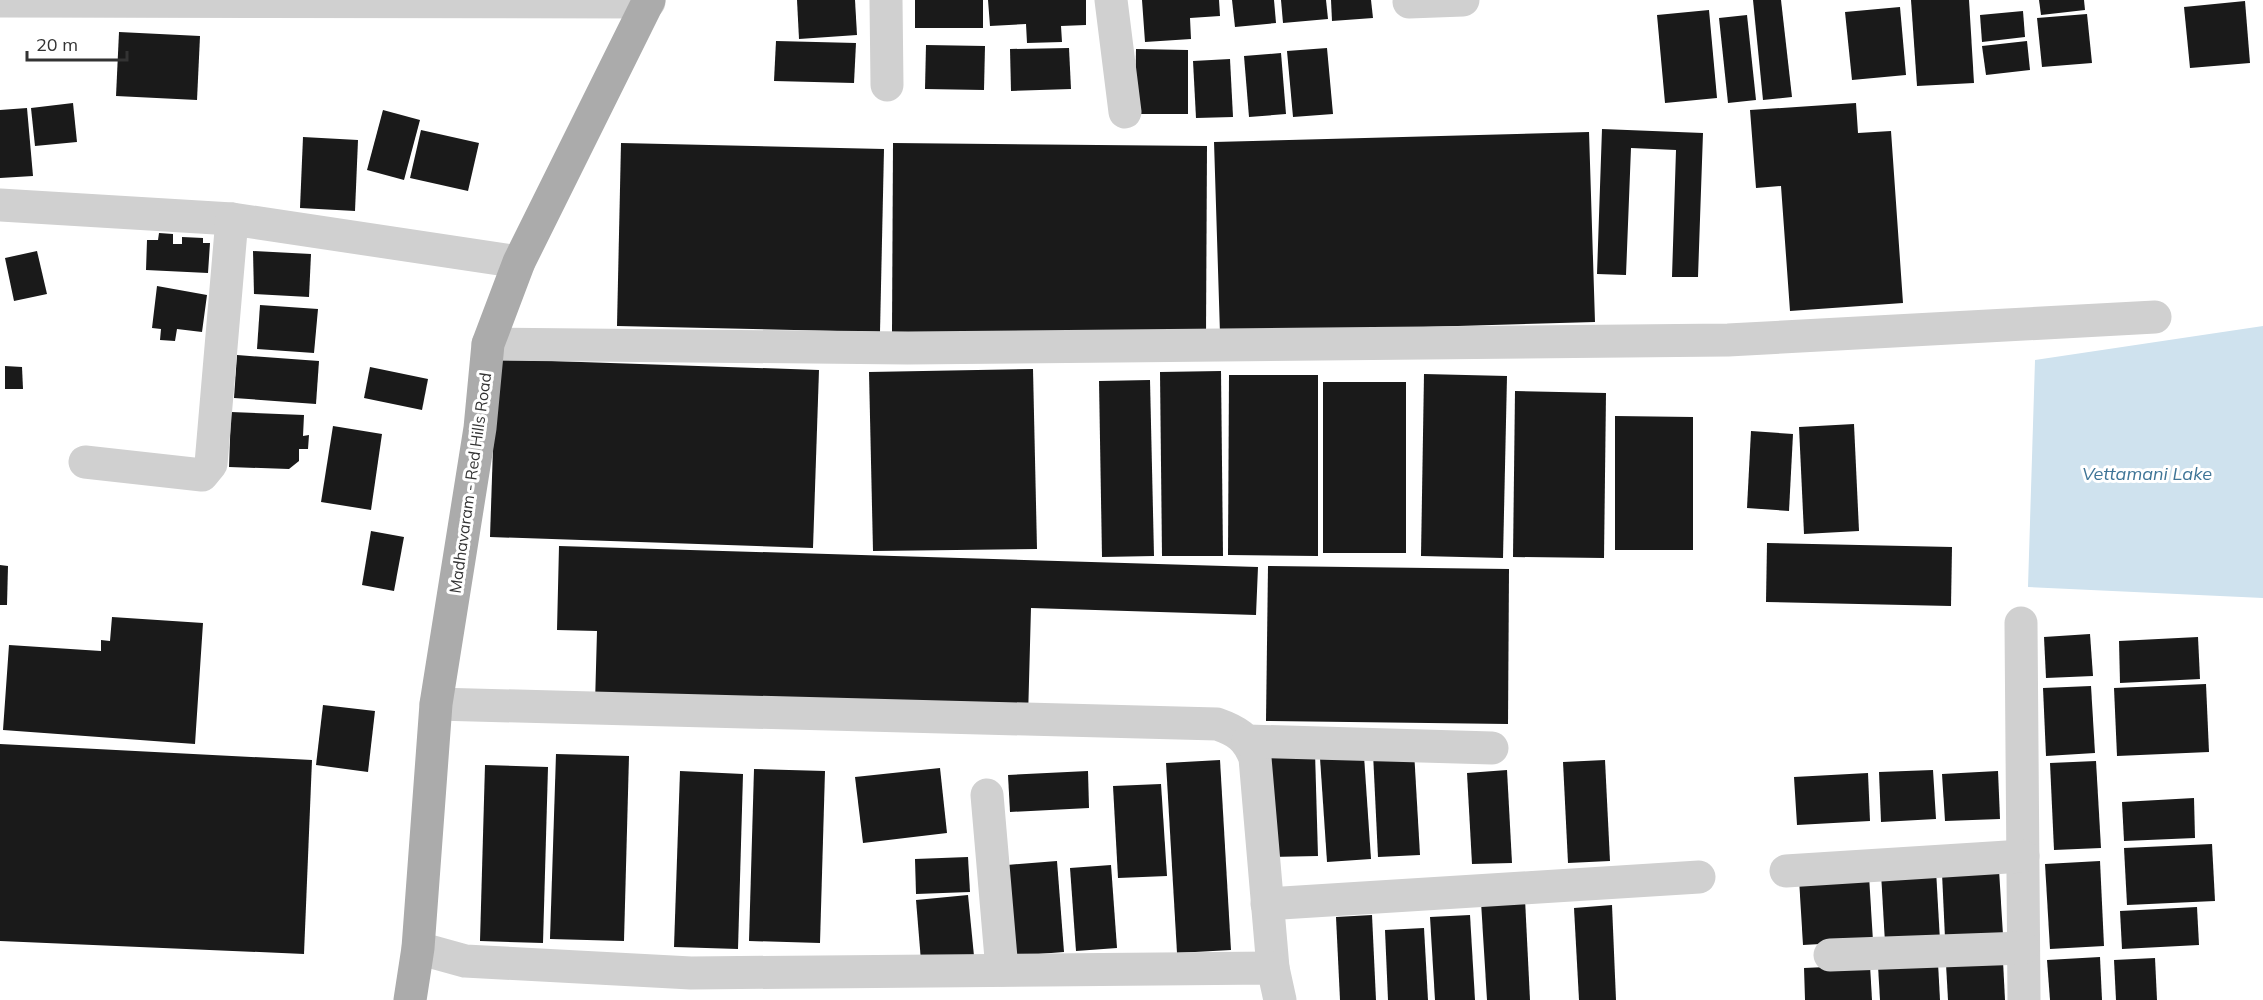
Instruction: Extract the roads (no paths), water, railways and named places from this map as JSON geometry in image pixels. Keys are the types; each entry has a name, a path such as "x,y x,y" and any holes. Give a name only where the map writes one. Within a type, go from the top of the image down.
{"main road":[{"name":"Madhavaram - Red Hills Road","path":"410,1000 418,948 436,704 480,428 488,344 519,262 649,1"}],"street":[{"path":"886,0 887,85"},
{"path":"1111,0 1125,112"},
{"path":"1409,2 1463,0"},
{"path":"0,1 649,1"},
{"path":"0,205 232,219 519,262"},
{"path":"85,462 202,475 211,464 232,219"},
{"path":"488,344 908,348 1728,340 2155,317"},
{"path":"2021,623 2024,1000"},
{"path":"436,704 1191,722 1217,724 1236,730 1248,741 1255,758 1273,968 1280,1000"},
{"path":"1248,741 1492,748"},
{"path":"987,795 1002,970"},
{"path":"1786,871 2022,856"},
{"path":"1267,904 1699,877"},
{"path":"418,948 465,961 680,973 1273,968"},
{"path":"1830,955 2023,948"}],"water":[{"name":"Vettamani Lake","path":"2263,326 2263,598 2028,587 2035,360"}]}
